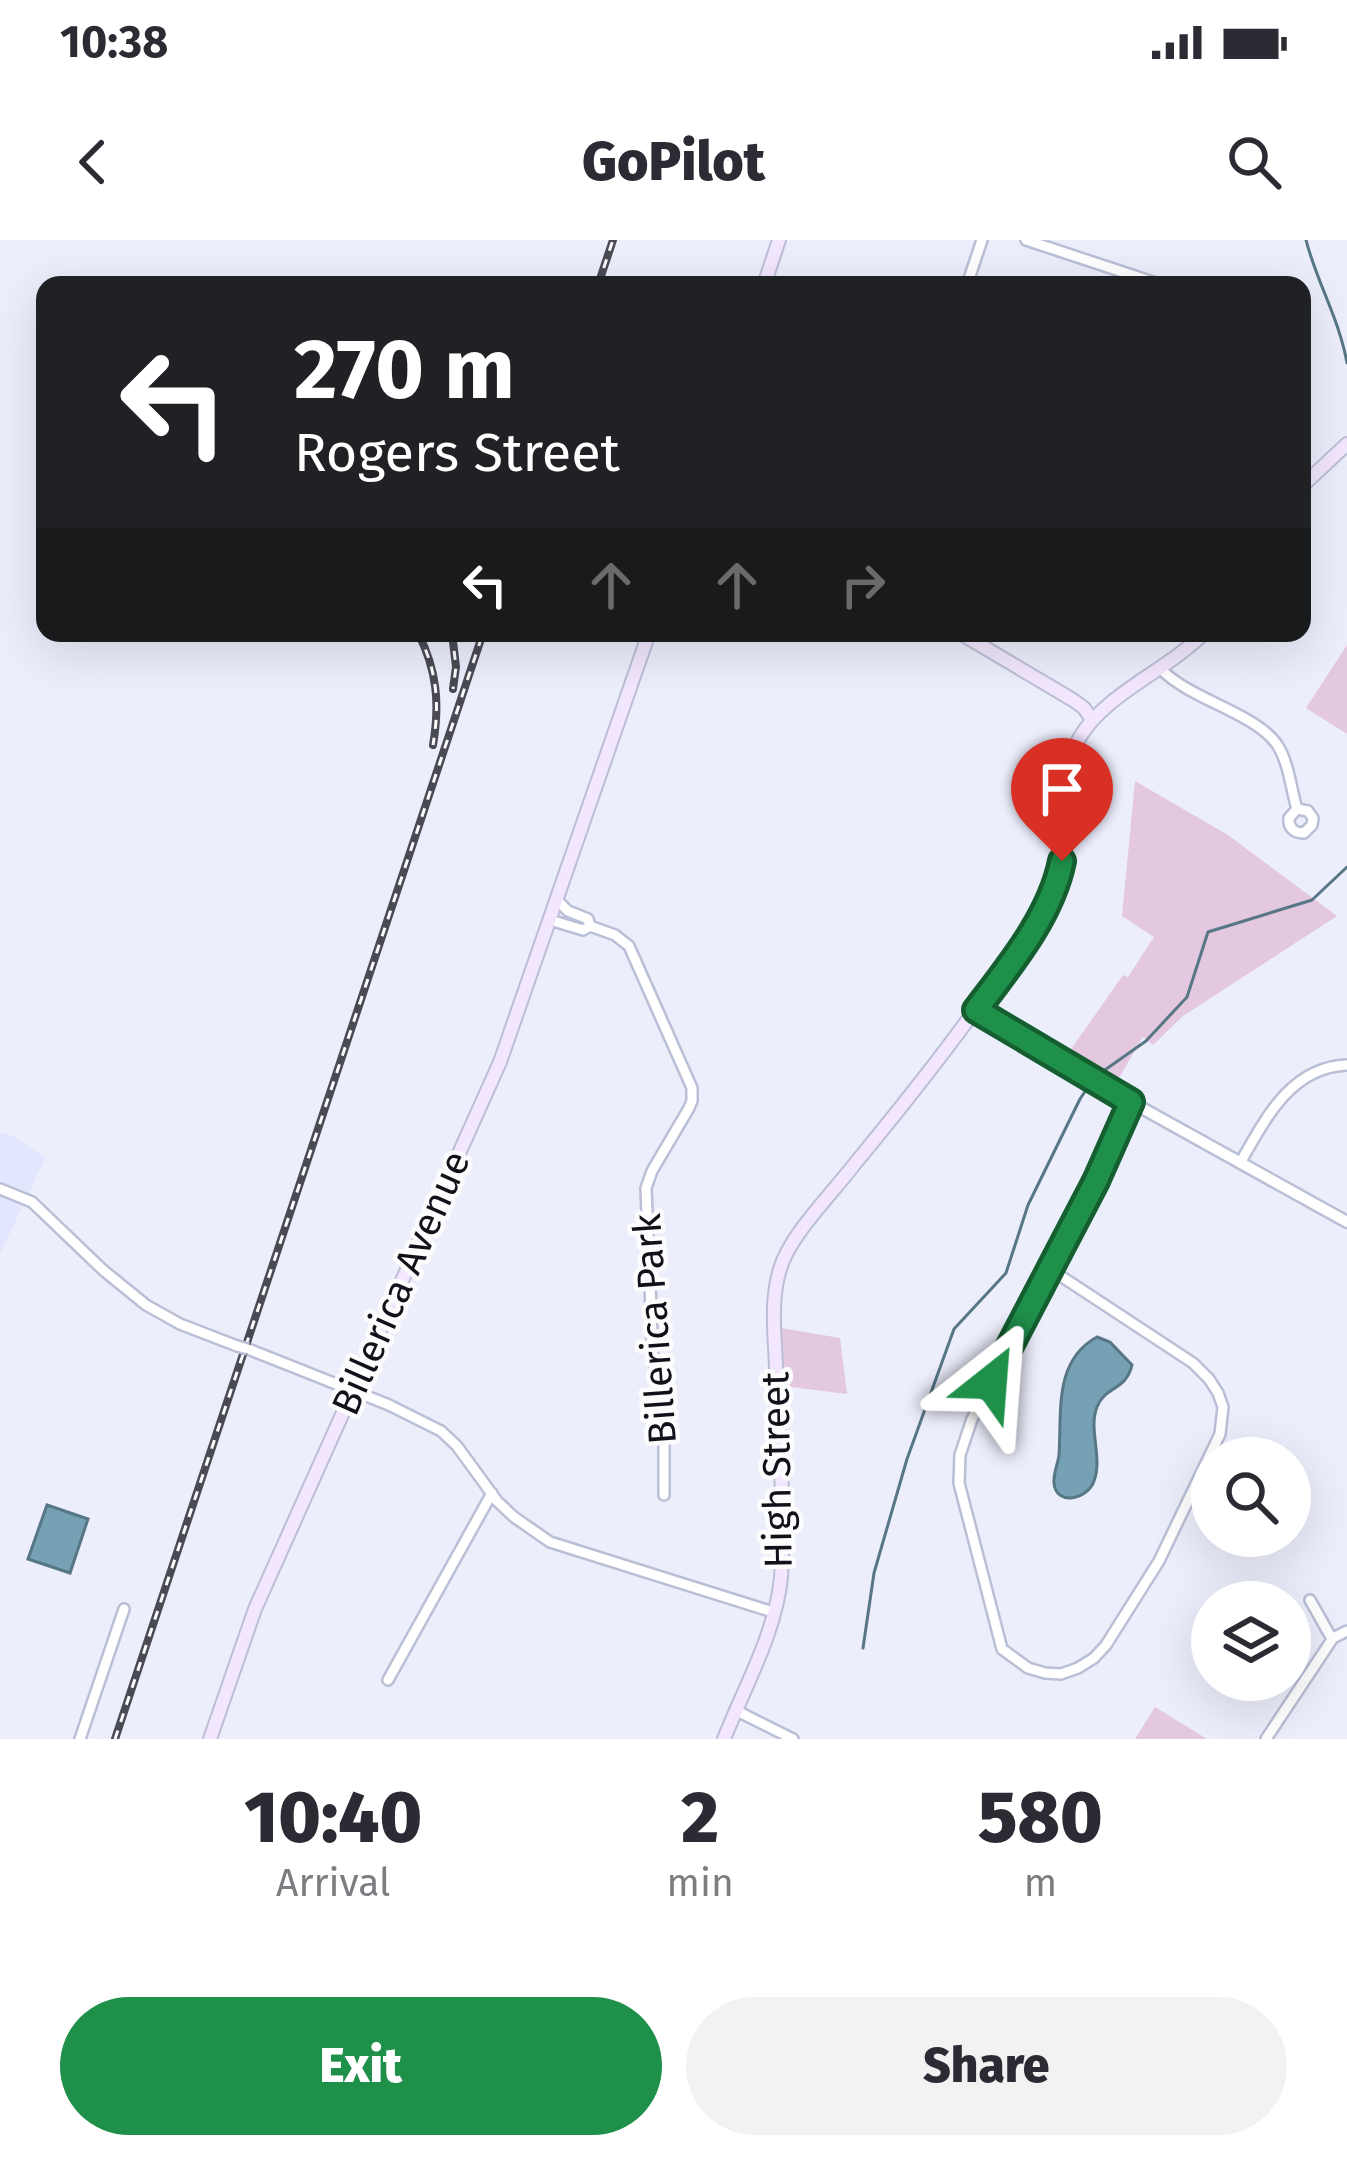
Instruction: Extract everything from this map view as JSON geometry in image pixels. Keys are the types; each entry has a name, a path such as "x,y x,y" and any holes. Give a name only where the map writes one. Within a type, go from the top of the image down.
{"main road":[{"path":"767,276 779,240"},
{"path":"1311,478 1347,444"},
{"name":"Billerica Avenue","path":"210,1739 250,1620 500,1062 646,642"},
{"path":"974,642 1073,700 1091,720"},
{"path":"976,1010 1053,896 1062,861 1068,769 1079,738 1091,720 1195,642"},
{"name":"High Street","path":"724,1739 780,1582 775,1327 781,1264 976,1010"}],"street":[{"path":"971,276 982,240"},
{"path":"1026,240 1135,276"},
{"path":"1161,669 1272,738 1283,757 1297,809"},
{"name":"Billerica Park","path":"557,900 588,919 590,926"},
{"name":"Billerica Park","path":"550,920 615,935 633,953 692,1088 689,1108 646,1188 653,1359 664,1407 664,1495"},
{"path":"976,1010 1347,1222"},
{"path":"1240,1163 1282,1096 1309,1075 1347,1065"},
{"path":"1051,1269 1193,1363 1209,1378 1223,1407 1220,1434 1159,1561 1106,1645 1094,1658 1061,1674 1028,1668 1003,1648 959,1483 960,1455 972,1419 1096,1181 1131,1102"},
{"path":"0,1189 32,1202 103,1270 146,1305 180,1324 352,1390 441,1431 514,1517 550,1542 773,1612"},
{"path":"388,1680 491,1493"},
{"path":"1311,1602 1332,1639"},
{"path":"80,1739 124,1609"},
{"path":"1266,1739 1332,1639 1347,1631"},
{"path":"736,1710 793,1739"}],"shaded area":[{"path":"1347,645 1347,734 1306,708"},
{"path":"1135,781 1228,835 1337,916 1183,1016 1153,1045 1143,1037 1116,1083 1067,1055 1154,937 1122,916"},
{"path":"0,1132 45,1158 0,1254"},
{"path":"781,1328 840,1338 847,1394 783,1386"},
{"path":"1097,1337 1110,1342 1132,1365 1125,1380 1097,1407 1094,1481 1086,1492 1066,1498 1056,1491 1054,1480 1063,1389 1073,1360"},
{"path":"47,1505 88,1519 70,1573 28,1559"},
{"path":"1155,1707 1207,1739 1135,1739"}],"waterway":[{"path":"1306,240 1347,363"},
{"path":"1102,1072 1146,1041 1187,997 1208,932 1312,900 1347,867"},
{"path":"863,1648 874,1573 907,1459 954,1329 1006,1273 1028,1205 1090,1084"}],"railway":[{"path":"601,276 613,240"},
{"path":"422,642 435,688 433,745"},
{"path":"453,642 453,689"},
{"path":"115,1739 480,642"}],"route":[{"path":"991,1382 1096,1181 1131,1102 976,1010 1053,896 1062,861"}]}
